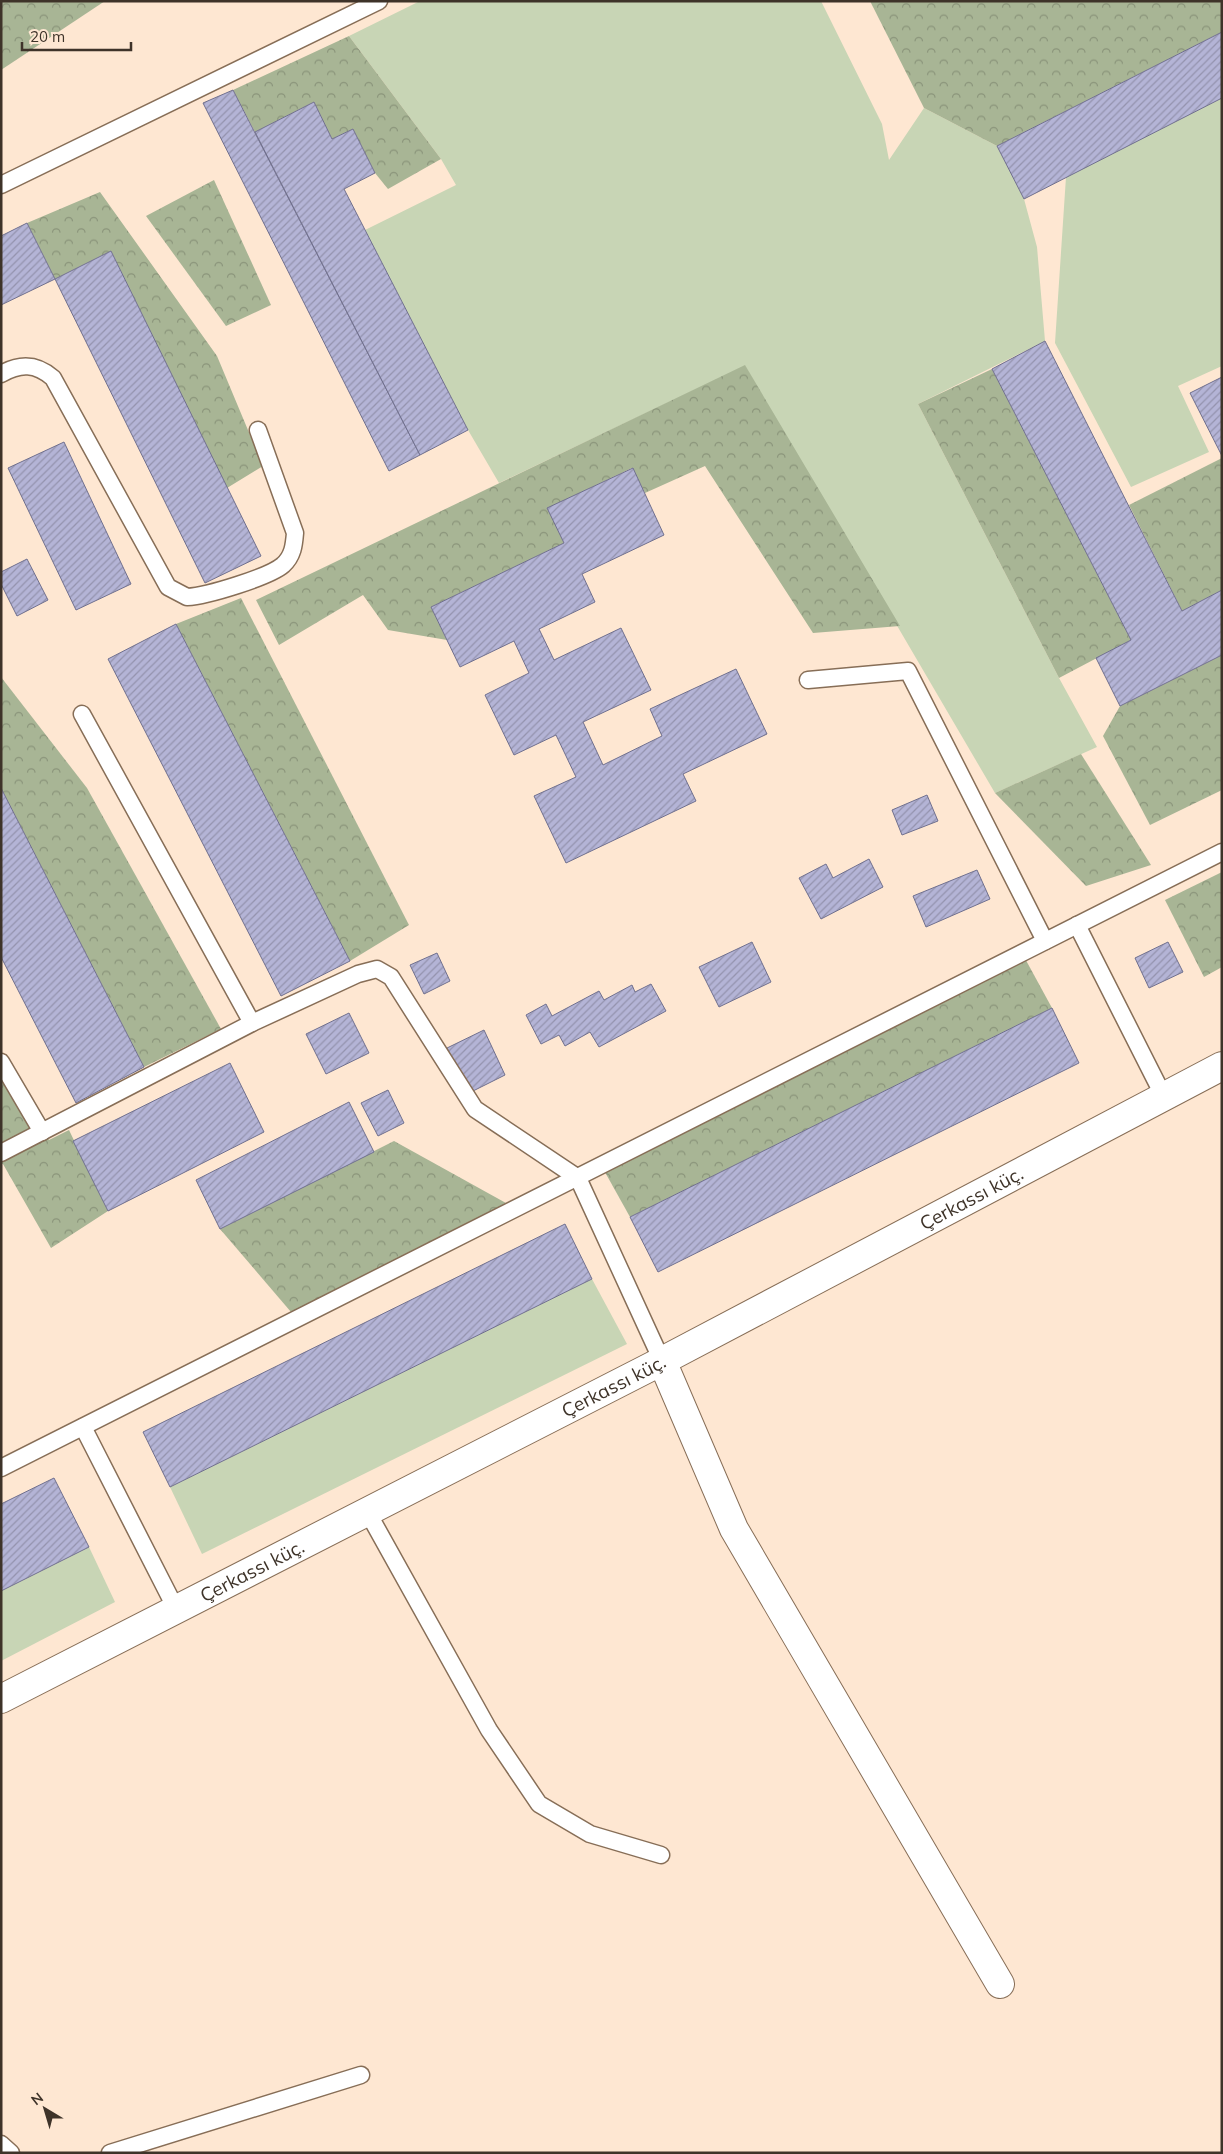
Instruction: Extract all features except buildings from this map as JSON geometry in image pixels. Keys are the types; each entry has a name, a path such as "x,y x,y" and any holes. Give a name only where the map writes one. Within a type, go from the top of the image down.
{"street":[{"name":"Çerkassı küç.","path":"1,1699 662,1361 1222,1066"},
{"path":"662,1361 734,1529 1000,1984"}],"lane":[{"path":"1,185 379,1"},
{"path":"1,374 20,365 37,368 53,378 168,587 188,598 266,574 283,564 294,549 295,533 258,430"},
{"path":"808,680 908,671 1046,941"},
{"path":"82,714 252,1023"},
{"path":"1,1468 1222,852"},
{"path":"1077,925 1164,1097"},
{"path":"1,1153 252,1023 358,974 377,969 391,977 475,1109 578,1178 662,1361"},
{"path":"1,1062 42,1132"},
{"path":"83,1427 176,1609"},
{"path":"367,1511 489,1730 539,1804 590,1834 661,1855"},
{"path":"110,2153 361,2075"},
{"path":"1,2144 11,2153"}],"green space":[{"path":"1,1 105,1 1,70"},
{"path":"420,1 821,1 882,124 889,160 924,108 997,146 1024,199 1037,247 1045,341 918,404 1059,678 1097,747 995,793 745,366 499,483 468,430 365,230 456,185 441,159 349,36"},
{"path":"870,1 1222,1 1222,32 997,146 924,108"},
{"path":"349,36 441,159 388,189 375,173 353,129 332,139 314,102 255,132 233,90"},
{"path":"1222,98 1222,366 1178,386 1209,452 1131,487 1055,343 1066,177"},
{"path":"214,180 271,305 226,326 146,216"},
{"path":"100,192 217,356 263,466 227,488 111,251 55,279 27,223"},
{"path":"745,365 900,626 813,633 705,466 645,493 632,468 548,508 564,543 431,607 447,640 388,630 363,595 279,645 256,600"},
{"path":"992,369 1131,640 1059,678 918,404"},
{"path":"1222,458 1222,590 1182,611 1129,505"},
{"path":"241,598 409,925 350,961 176,624"},
{"path":"1222,655 1222,790 1150,825 1103,736 1120,706"},
{"path":"1,677 87,788 221,1029 144,1067 1,788"},
{"path":"1081,754 1151,865 1086,886 995,793"},
{"path":"1222,872 1222,967 1204,977 1165,900"},
{"path":"1022,953 1052,1008 630,1217 601,1165"},
{"path":"1,1075 20,1086 49,1140 69,1130 108,1211 51,1248 3,1164 1,1164"},
{"path":"394,1141 515,1208 297,1319 220,1229"},
{"path":"592,1279 627,1344 202,1554 170,1487"},
{"path":"89,1547 115,1602 1,1661 1,1591"}]}
